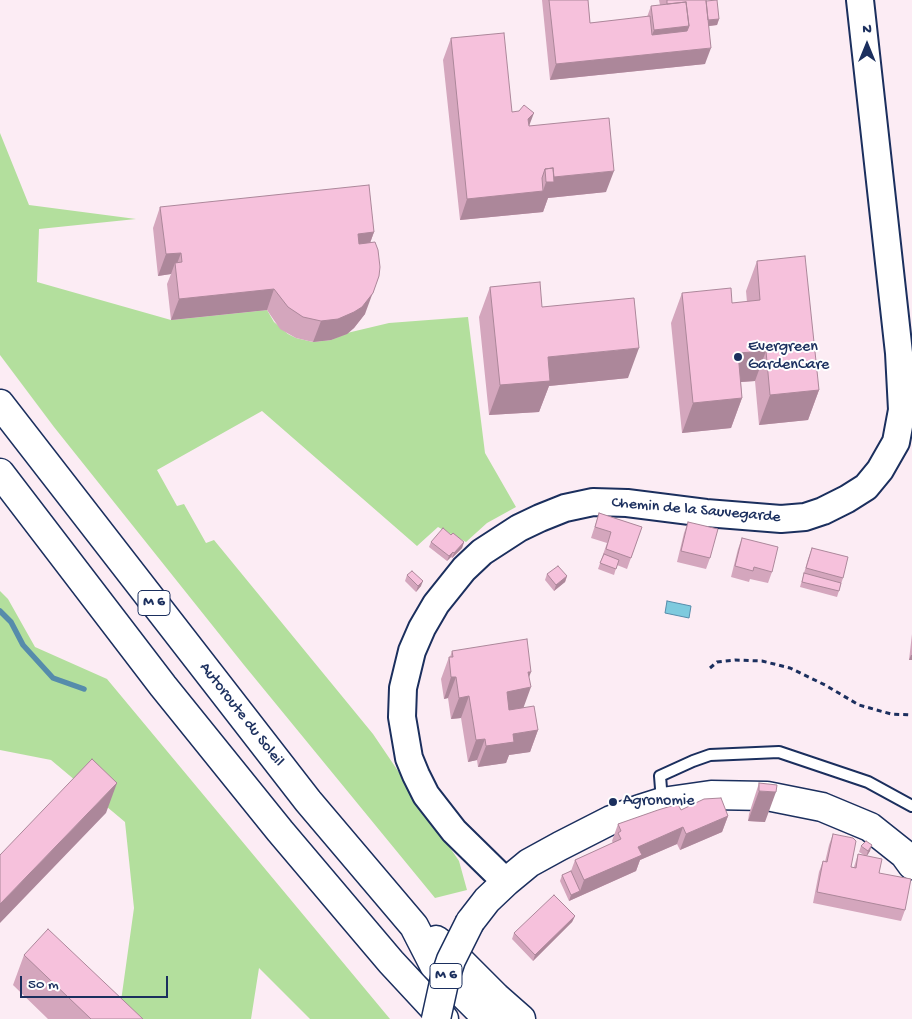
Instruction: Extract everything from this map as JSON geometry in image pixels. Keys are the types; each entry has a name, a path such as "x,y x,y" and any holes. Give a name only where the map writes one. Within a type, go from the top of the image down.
{"main road":[{"name":"Autoroute du Soleil","path":"0,404 308,801 414,926 434,965 488,1019"},
{"name":"M 6","path":"0,473 163,686 280,831 391,962 444,1019"},
{"path":"436,1019 445,978 454,953 470,922 487,900 529,863 611,820 662,802 711,795 767,796 822,807 870,827 904,854 912,865"},
{"path":"414,926 448,948 496,997 521,1019"}],"street":[{"name":"Chemin de la Sauvegarde","path":"506,882 454,831 426,795 409,758 402,717 403,688 412,651 422,628 436,604 460,574 482,552 519,528 565,508 593,502 627,503 706,513 780,519 805,517 839,503 866,487 880,470 896,442 902,410 898,353 860,0"}],"lane":[{"path":"662,802 660,776 693,760 710,755 779,752 868,782 912,806"}],"path":[{"path":"710,668 717,662 735,660 762,661 790,668 826,685 859,705 891,714 912,716"}],"green space":[{"path":"0,133 29,205 136,219 39,229 37,282 171,320 267,310 274,322 288,334 313,342 331,340 347,333 389,323 468,317 485,453 516,507 487,523 466,542 438,527 417,546 262,411 157,470 177,506 184,504 206,543 214,540 373,734 459,861 467,890 435,898 244,665 54,427 0,355"},
{"path":"0,591 8,599 35,647 107,679 390,1019 310,1019 259,968 251,1019 139,1019 121,1001 134,908 125,822 51,760 0,750"}],"water":[{"path":"667,601 691,606 689,618 665,613"}],"building":[{"path":"549,0 588,0 590,23 650,16 652,35 687,31 689,26 686,2 667,4 667,0 706,0 711,48 556,64"},
{"path":"717,0 719,19 708,20 706,1"},
{"path":"686,2 689,26 654,30 651,6"},
{"path":"504,33 512,112 519,111 524,105 534,113 528,119 529,126 609,118 614,171 554,177 553,168 545,169 542,178 543,191 467,199 451,38"},
{"path":"553,168 554,182 546,182 545,169"},
{"path":"369,185 374,232 358,234 359,244 375,242 380,267 379,276 373,293 362,307 354,312 338,319 321,321 303,317 288,307 274,289 179,299 175,263 182,262 181,253 166,254 160,207"},
{"name":"Evergreen GardenCare","path":"805,256 819,390 770,395 766,351 738,353 742,398 693,403 682,293 731,288 732,303 760,300 757,261"},
{"path":"540,282 542,307 634,298 639,348 548,357 550,381 500,385 490,287"},
{"path":"599,513 642,527 631,558 606,549 611,532 595,527"},
{"path":"688,522 718,529 710,558 681,551"},
{"path":"443,528 464,542 449,556 431,542"},
{"path":"742,538 778,547 772,572 754,567 753,571 735,566"},
{"path":"812,548 848,557 843,578 806,568"},
{"path":"604,554 619,560 616,569 600,563"},
{"path":"558,566 567,576 556,585 547,574"},
{"path":"412,571 423,581 418,586 407,575"},
{"path":"804,573 841,583 839,591 802,582"},
{"path":"527,639 531,672 528,672 531,687 507,692 509,710 534,706 538,730 513,734 514,742 486,746 485,739 476,740 469,696 459,698 456,677 451,677 449,657 453,657 452,651"},
{"path":"92,759 117,783 0,904 0,855"},
{"path":"759,783 777,785 776,792 759,791"},
{"path":"721,798 728,816 686,834 683,827 638,847 642,855 584,880 575,860 621,839 618,833 621,831 618,824 678,804 681,810 704,799"},
{"path":"833,834 853,838 856,841 851,867 856,868 858,854 882,859 879,873 911,879 905,910 817,892 823,861 827,862"},
{"path":"866,841 872,845 868,851 861,846"},
{"path":"571,871 580,891 571,895 562,875"},
{"path":"554,895 575,916 535,955 514,933"},
{"path":"48,929 143,1019 91,1019 24,955"}],"waterway":[{"path":"0,611 11,622 23,645 53,678 84,689"}],"place":[{"name":"Evergreen GardenCare","path":"738,357"},
{"name":"Agronomie","path":"613,802"}]}
